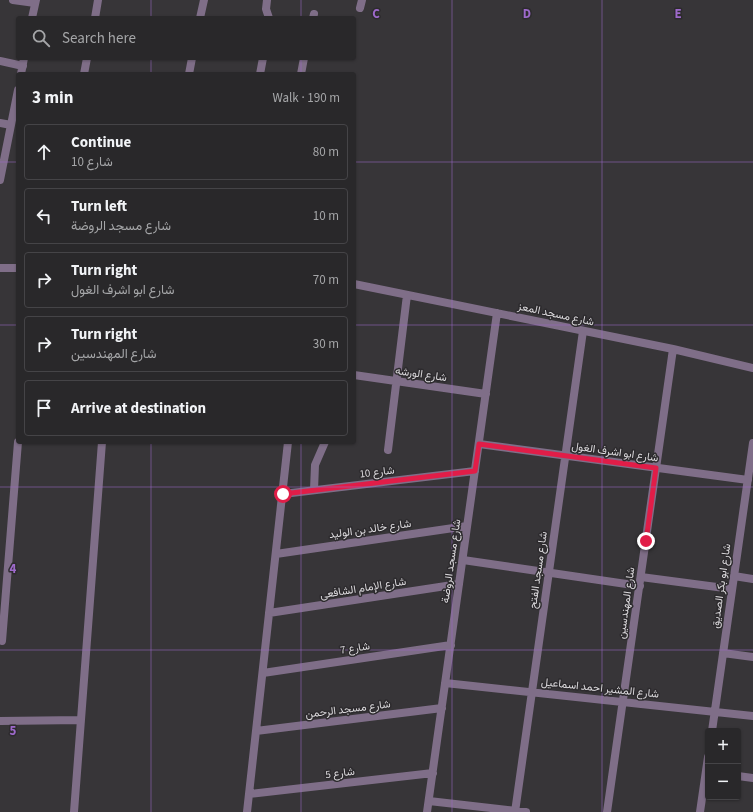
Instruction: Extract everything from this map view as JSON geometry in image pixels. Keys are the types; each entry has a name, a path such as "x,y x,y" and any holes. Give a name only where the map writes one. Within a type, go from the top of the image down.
{"street":[{"path":"13,0 35,2 32,16"},
{"path":"95,16 98,0"},
{"path":"200,16 204,0"},
{"path":"265,0 268,16"},
{"path":"84,72 87,60"},
{"path":"189,72 192,60"},
{"path":"260,72 263,60"},
{"path":"301,72 304,60"},
{"path":"0,61 23,66"},
{"path":"0,180 16,100"},
{"path":"0,123 11,125"},
{"path":"0,268 16,268"},
{"name":"شارع مسجد المعز","path":"356,284 673,349 753,368"},
{"path":"388,450 407,295"},
{"name":"شارع مسجد الروضة","path":"427,812 497,313"},
{"name":"شارع مسجد الفتح","path":"515,811 583,331"},
{"name":"شارع المهندسين","path":"608,812 673,349"},
{"name":"شارع الورشه","path":"356,375 486,394"},
{"path":"2,641 18,444"},
{"path":"74,812 102,444"},
{"path":"247,812 288,444"},
{"path":"314,490 315,465 324,444"},
{"name":"شارع ابو اشرف الغول","path":"479,444 748,480"},
{"name":"شارع ابو بكر الصديق","path":"712,728 753,449"},
{"name":"شارع 10","path":"283,494 475,471"},
{"path":"744,509 753,511"},
{"name":"شارع خالد بن الوليد","path":"276,554 467,526"},
{"path":"462,560 640,586"},
{"path":"734,576 753,579"},
{"path":"641,577 732,589"},
{"name":"شارع الإمام الشافعى","path":"270,613 459,584"},
{"name":"شارع 7","path":"263,673 451,645"},
{"path":"723,653 753,657"},
{"name":"شارع المشير احمد اسماعيل","path":"445,683 753,716"},
{"name":"شارع مسجد الرحمن","path":"256,731 442,708"},
{"path":"0,721 81,720"},
{"name":"شارع 5","path":"249,794 433,773"},
{"path":"741,776 753,778"},
{"path":"700,812 705,783"},
{"path":"429,801 526,812"}],"route":[{"path":"283,494 475,471 479,444 656,468 646,541"}]}
